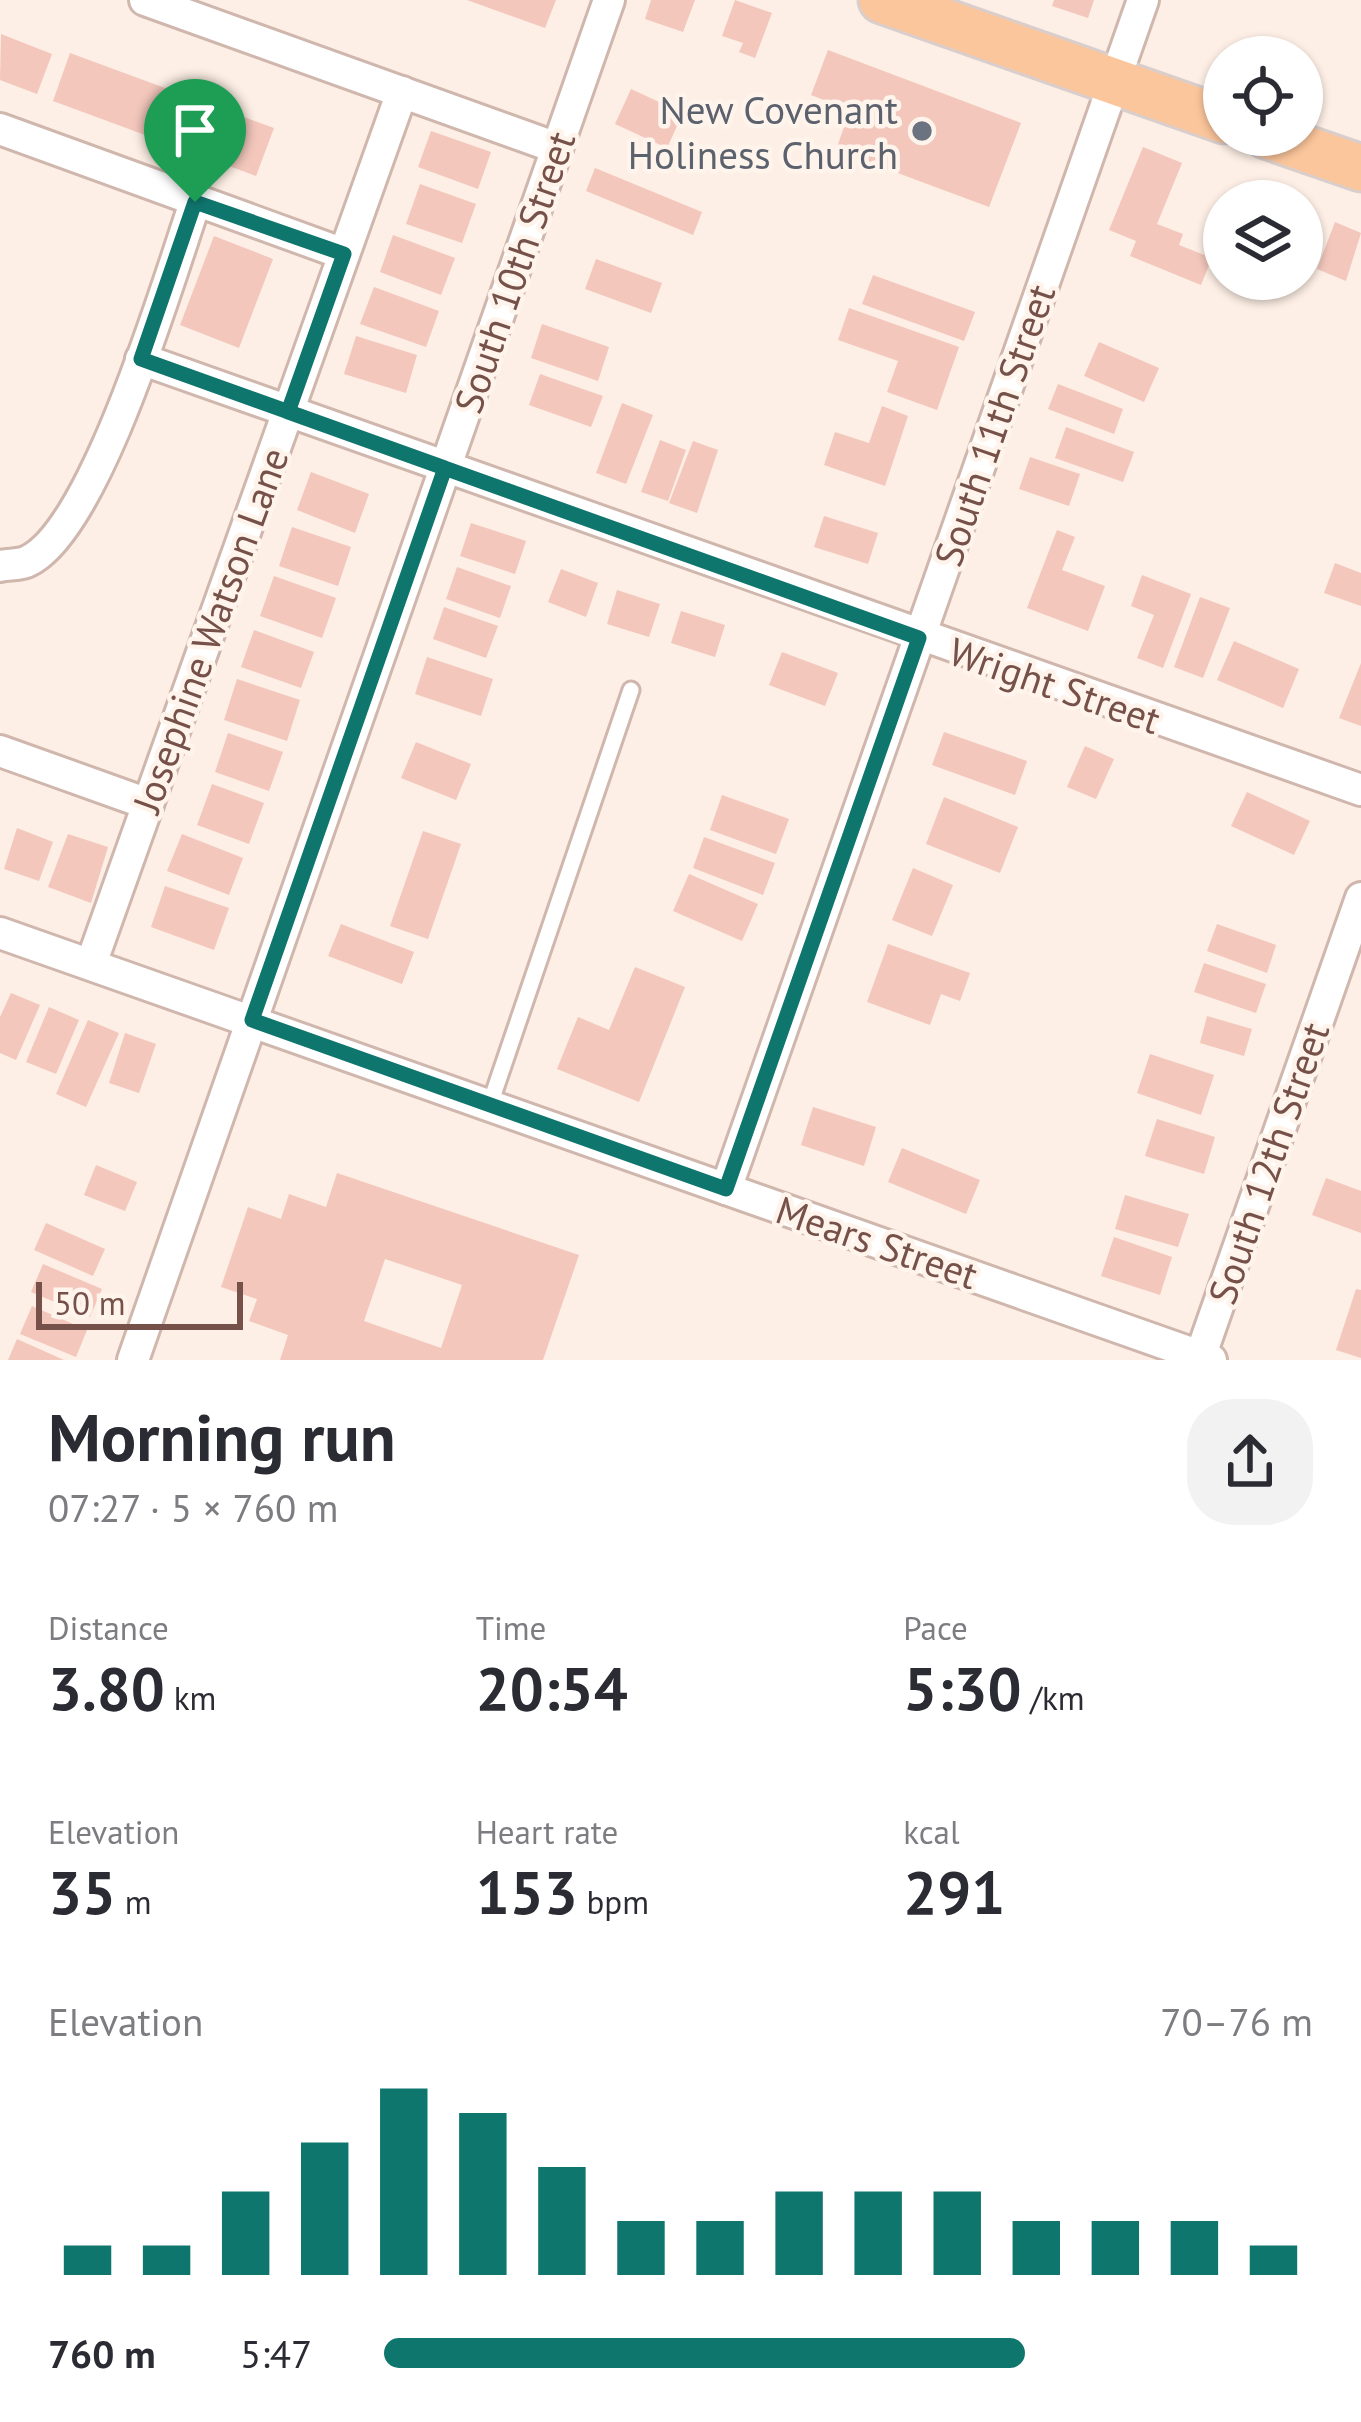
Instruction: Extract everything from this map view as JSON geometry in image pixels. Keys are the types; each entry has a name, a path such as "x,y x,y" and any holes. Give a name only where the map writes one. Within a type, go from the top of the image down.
{"main road":[{"path":"882,0 1203,113"},
{"path":"1323,155 1361,168"}],"street":[{"path":"145,0 557,148"},
{"name":"South 10th Street","path":"133,1360 609,0"},
{"name":"South 11th Street","path":"726,1189 1143,0"},
{"name":"Josephine Watson Lane","path":"91,964 402,92"},
{"path":"0,129 344,254"},
{"path":"0,566 28,561 71,518 141,359 195,202"},
{"name":"Wright Street","path":"141,359 919,638 1361,790"},
{"path":"0,751 148,804"},
{"name":"South 12th Street","path":"1203,1359 1361,898"},
{"name":"Mears Street","path":"0,934 1203,1359"}],"lane":[{"path":"490,1104 631,690"}],"building":[{"path":"467,0 556,0 545,28"},
{"path":"651,0 695,0 683,32 645,19"},
{"path":"735,0 772,13 755,58 739,52 743,43 722,36"},
{"path":"1054,0 1094,0 1088,18 1052,6"},
{"path":"1,34 52,54 37,94 0,80"},
{"path":"828,50 1021,123 989,207 836,150 850,110 811,95"},
{"path":"70,53 274,128 256,176 53,101"},
{"path":"631,89 683,113 667,148 615,124"},
{"path":"431,131 491,152 478,189 418,167"},
{"path":"1143,147 1182,163 1157,224 1183,234 1179,245 1203,254 1201,285 1130,256 1136,241 1109,230"},
{"path":"595,168 702,212 693,235 586,191"},
{"path":"420,184 476,204 462,243 406,224"},
{"path":"1335,222 1361,233 1346,281 1323,271 1323,253"},
{"path":"393,235 455,258 441,295 380,272"},
{"path":"214,236 273,259 239,348 180,325"},
{"path":"596,259 662,283 651,313 585,289"},
{"path":"873,275 975,312 964,341 862,304"},
{"path":"374,287 439,311 426,347 360,324"},
{"path":"849,308 959,347 937,410 887,392 898,361 838,340"},
{"path":"542,324 609,347 598,381 531,358"},
{"path":"356,336 417,355 406,393 344,374"},
{"path":"1099,342 1159,368 1144,402 1084,376"},
{"path":"540,374 603,396 591,427 529,405"},
{"path":"1058,384 1123,409 1114,434 1048,409"},
{"path":"622,403 653,415 626,484 596,473"},
{"path":"882,406 908,416 885,486 824,465 835,432 869,443"},
{"path":"1066,427 1134,452 1123,482 1055,458"},
{"path":"660,440 686,450 668,501 641,492"},
{"path":"693,441 718,450 697,513 669,503"},
{"path":"1030,457 1080,474 1069,506 1019,489"},
{"path":"311,472 369,494 355,533 297,510"},
{"path":"824,516 878,533 868,564 814,547"},
{"path":"471,523 526,541 515,574 460,556"},
{"path":"292,527 351,547 338,586 279,566"},
{"path":"1057,530 1075,537 1062,570 1105,586 1088,631 1027,608"},
{"path":"1335,563 1361,573 1361,606 1324,593"},
{"path":"457,567 511,586 500,618 446,599"},
{"path":"561,569 598,583 586,617 548,602"},
{"path":"1142,575 1191,594 1163,668 1137,658 1154,615 1131,606"},
{"path":"274,576 336,598 322,638 260,616"},
{"path":"617,590 660,604 649,637 607,624"},
{"path":"1200,597 1230,608 1203,678 1174,667"},
{"path":"444,607 498,626 486,658 433,639"},
{"path":"681,611 725,625 715,657 671,643"},
{"path":"254,630 314,652 301,688 241,667"},
{"path":"1234,641 1299,669 1283,708 1217,680"},
{"path":"782,652 838,673 825,706 769,685"},
{"path":"427,657 493,679 481,716 415,694"},
{"path":"1361,663 1361,726 1339,718"},
{"path":"237,679 300,700 287,741 224,720"},
{"path":"944,732 1027,761 1015,795 932,765"},
{"path":"228,733 283,752 269,791 215,772"},
{"path":"416,742 471,764 456,800 401,778"},
{"path":"1085,746 1114,759 1096,799 1067,787"},
{"path":"212,784 264,803 249,844 197,825"},
{"path":"1247,792 1310,821 1294,855 1231,826"},
{"path":"722,795 789,819 776,854 710,830"},
{"path":"944,797 1018,827 1000,873 926,844"},
{"path":"17,828 53,842 39,881 4,869"},
{"path":"423,831 461,844 428,939 390,926"},
{"path":"68,834 108,847 91,903 48,887"},
{"path":"182,834 243,858 229,895 167,871"},
{"path":"704,837 775,863 763,895 693,868"},
{"path":"913,868 953,885 932,936 892,920"},
{"path":"689,874 758,904 742,941 673,911"},
{"path":"165,886 229,908 214,950 151,927"},
{"path":"341,924 414,952 402,984 328,956"},
{"path":"1217,924 1276,945 1267,973 1207,951"},
{"path":"888,944 970,973 960,1001 941,994 930,1025 867,1002"},
{"path":"1204,963 1266,984 1256,1013 1194,992"},
{"path":"635,967 685,987 639,1102 557,1069 578,1017 609,1030"},
{"path":"11,993 40,1005 16,1060 0,1053 0,1017"},
{"path":"49,1007 79,1020 56,1074 26,1062"},
{"path":"1207,1016 1252,1029 1244,1056 1200,1043"},
{"path":"88,1020 119,1033 86,1107 56,1094"},
{"path":"125,1033 156,1044 139,1093 109,1083"},
{"path":"1150,1054 1214,1075 1201,1115 1137,1093"},
{"path":"813,1107 876,1127 864,1166 801,1145"},
{"path":"1157,1119 1215,1137 1204,1174 1145,1156"},
{"path":"902,1148 980,1180 966,1214 888,1182"},
{"path":"96,1165 137,1182 125,1211 84,1195"},
{"path":"337,1173 579,1255 543,1360 280,1360 288,1335 249,1321 257,1299 221,1287 248,1207 281,1219 289,1194 326,1207","holes":["385,1259 462,1285 441,1348 364,1321"]},
{"path":"1326,1178 1361,1191 1361,1233 1312,1215"},
{"path":"1125,1195 1189,1214 1178,1247 1115,1229"},
{"path":"46,1223 105,1249 93,1276 34,1250"},
{"path":"1114,1237 1172,1257 1160,1295 1101,1276"},
{"path":"43,1264 102,1289 90,1317 31,1292"},
{"path":"1356,1289 1361,1290 1361,1358 1336,1350"},
{"path":"32,1306 87,1330 76,1357 20,1334"},
{"path":"17,1339 64,1360 8,1360"}],"place":[{"name":"New Covenant Holiness Church","path":"922,131"}],"route":[{"path":"195,202 141,359 288,412 445,468 252,1020 726,1189 919,638 603,525 288,412 344,254 195,202"}]}
